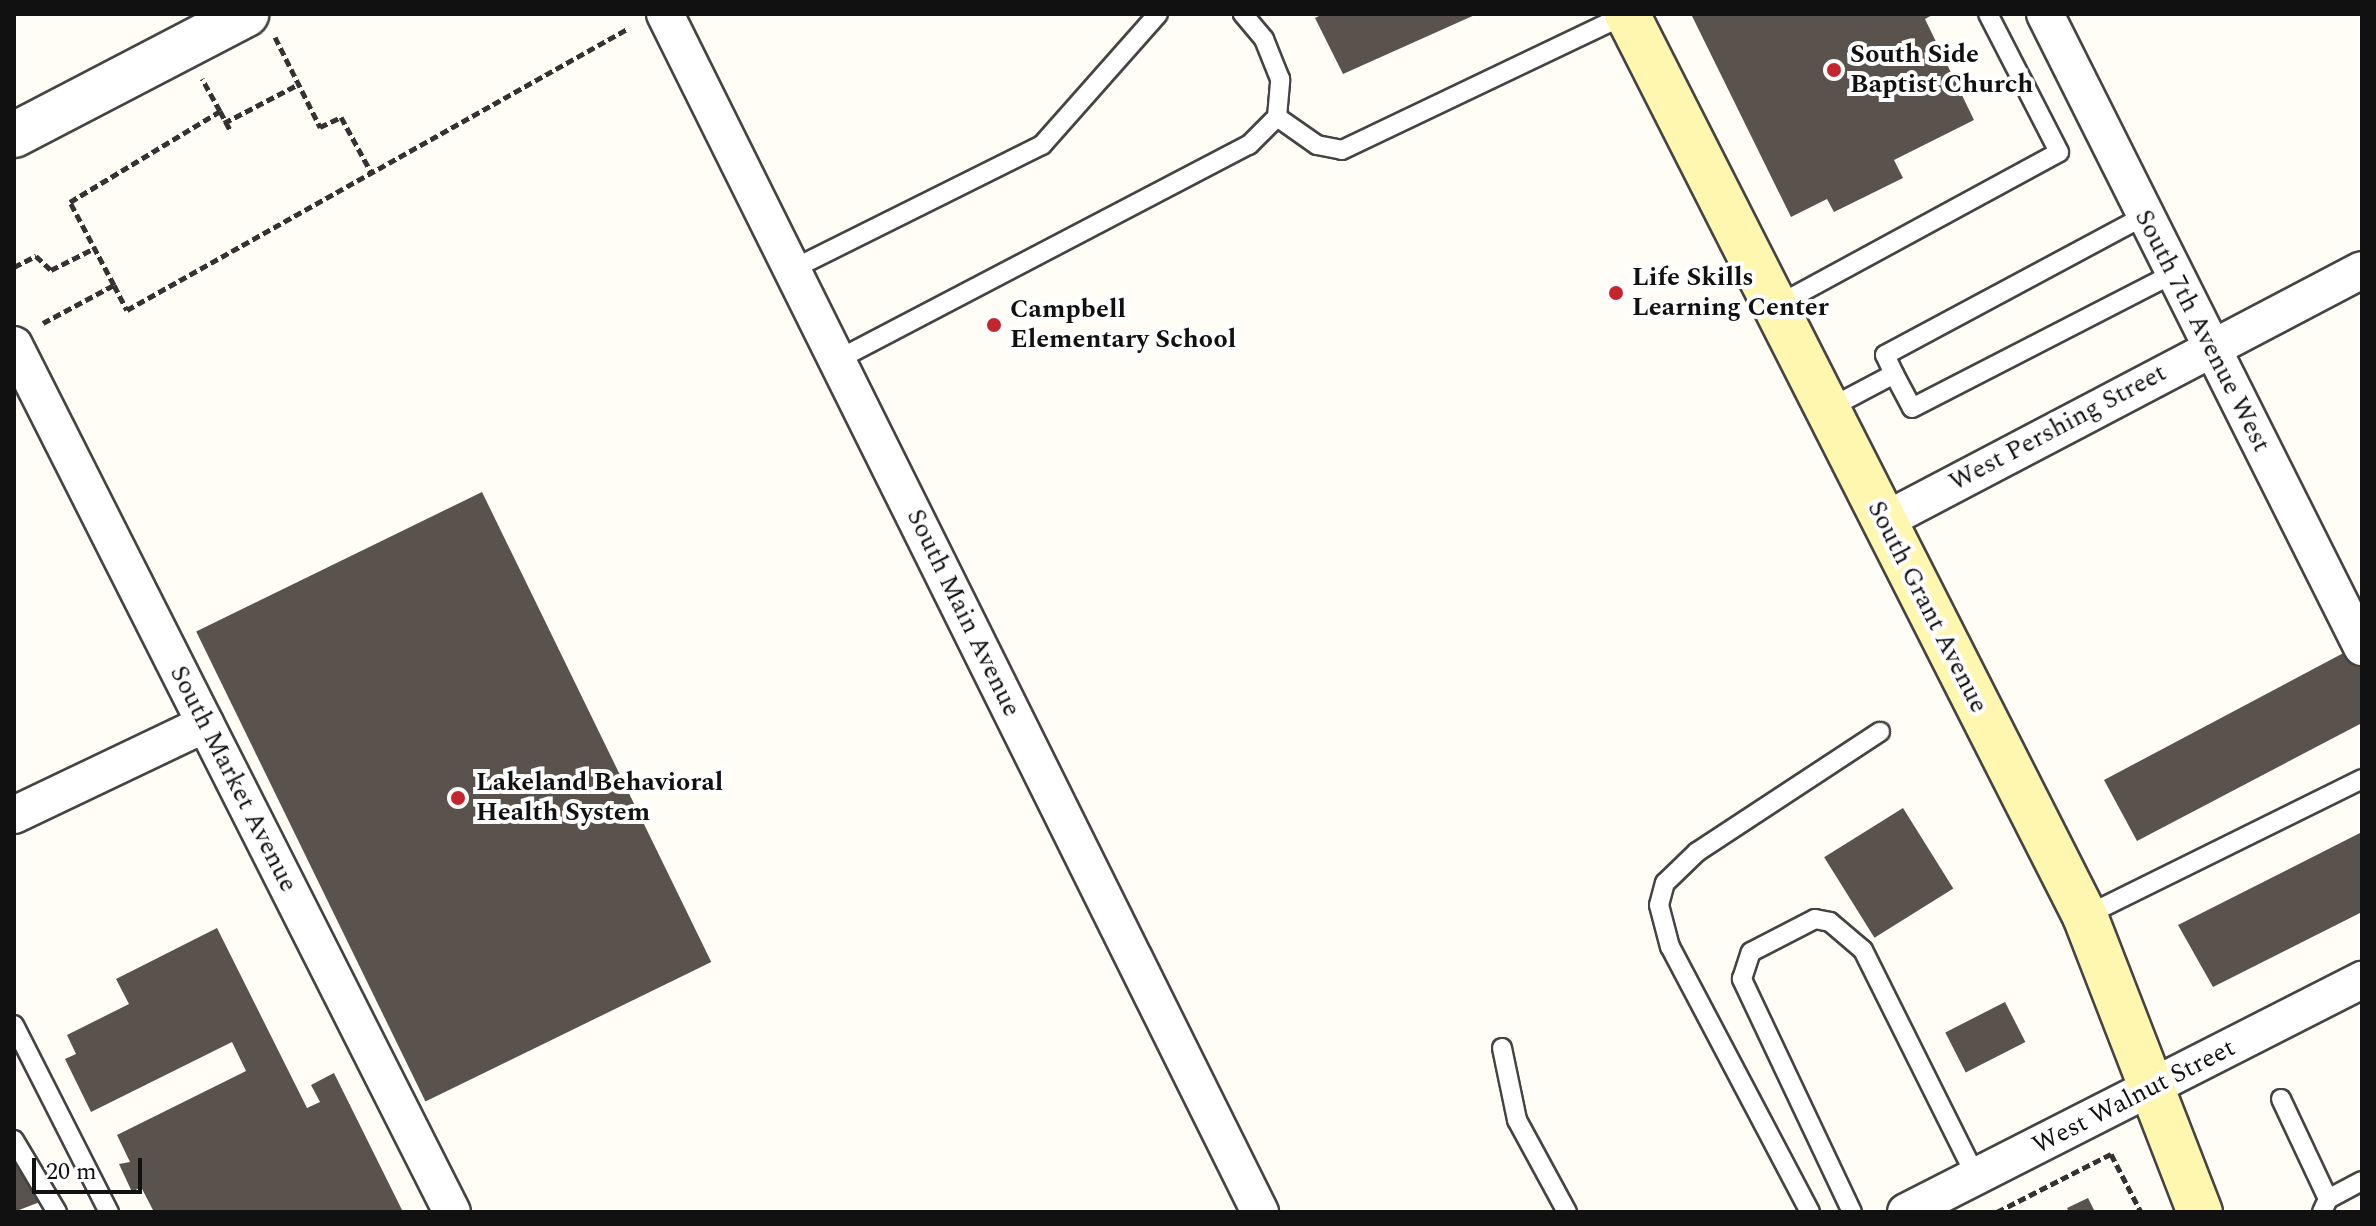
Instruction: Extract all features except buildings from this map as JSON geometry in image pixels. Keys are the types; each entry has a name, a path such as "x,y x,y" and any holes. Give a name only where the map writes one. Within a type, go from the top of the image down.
{"main road":[{"name":"South Grant Avenue","path":"1627,14 1882,522 2085,916 2115,982 2149,1090 2200,1212"}],"street":[{"name":"South Main Avenue","path":"665,14 1260,1212"},
{"name":"South 7th Avenue West","path":"2045,14 2209,348 2362,647"},
{"path":"14,135 258,22"},
{"name":"West Pershing Street","path":"1882,522 2362,270"},
{"name":"South Market Avenue","path":"25,336 205,724 452,1212"},
{"path":"14,815 205,724"},
{"name":"West Walnut Street","path":"1906,1212 2361,983"}],"lane":[{"path":"793,269 890,225 1042,145 1070,121 1128,43 1158,14"},
{"path":"837,360 1249,145 1277,117 1280,79 1243,14"},
{"path":"1277,117 1317,145 1342,150 1627,14"},
{"path":"1774,307 2059,152 1988,14"},
{"path":"2144,216 1885,355 1894,374 1912,408 2173,274"},
{"path":"1826,410 1894,374"},
{"path":"1810,1212 1670,947 1659,905 1665,883 1697,852 1880,732"},
{"path":"2085,916 2362,779"},
{"path":"1852,1212 1742,979 1751,952 1815,919 1830,922 1863,950 1976,1177"},
{"path":"14,1025 109,1212"},
{"path":"1502,1048 1517,1120 1567,1212"},
{"path":"2281,1099 2325,1206 2362,1181"},
{"path":"14,1140 57,1212"}],"path":[{"path":"258,22 299,84 320,127 341,117 371,172"},
{"path":"220,111 70,202 127,310 629,28"},
{"path":"196,68 230,130"},
{"path":"224,123 299,84"},
{"path":"14,267 36,256 51,270 95,248"},
{"path":"25,336 114,285"},
{"path":"1997,1212 2111,1154 2141,1212"}],"place":[{"name":"South Side Baptist Church","path":"1834,70"},
{"name":"Life Skills Learning Center","path":"1616,293"},
{"name":"Campbell Elementary School","path":"994,325"},
{"name":"Lakeland Behavioral Health System","path":"458,798"}]}
